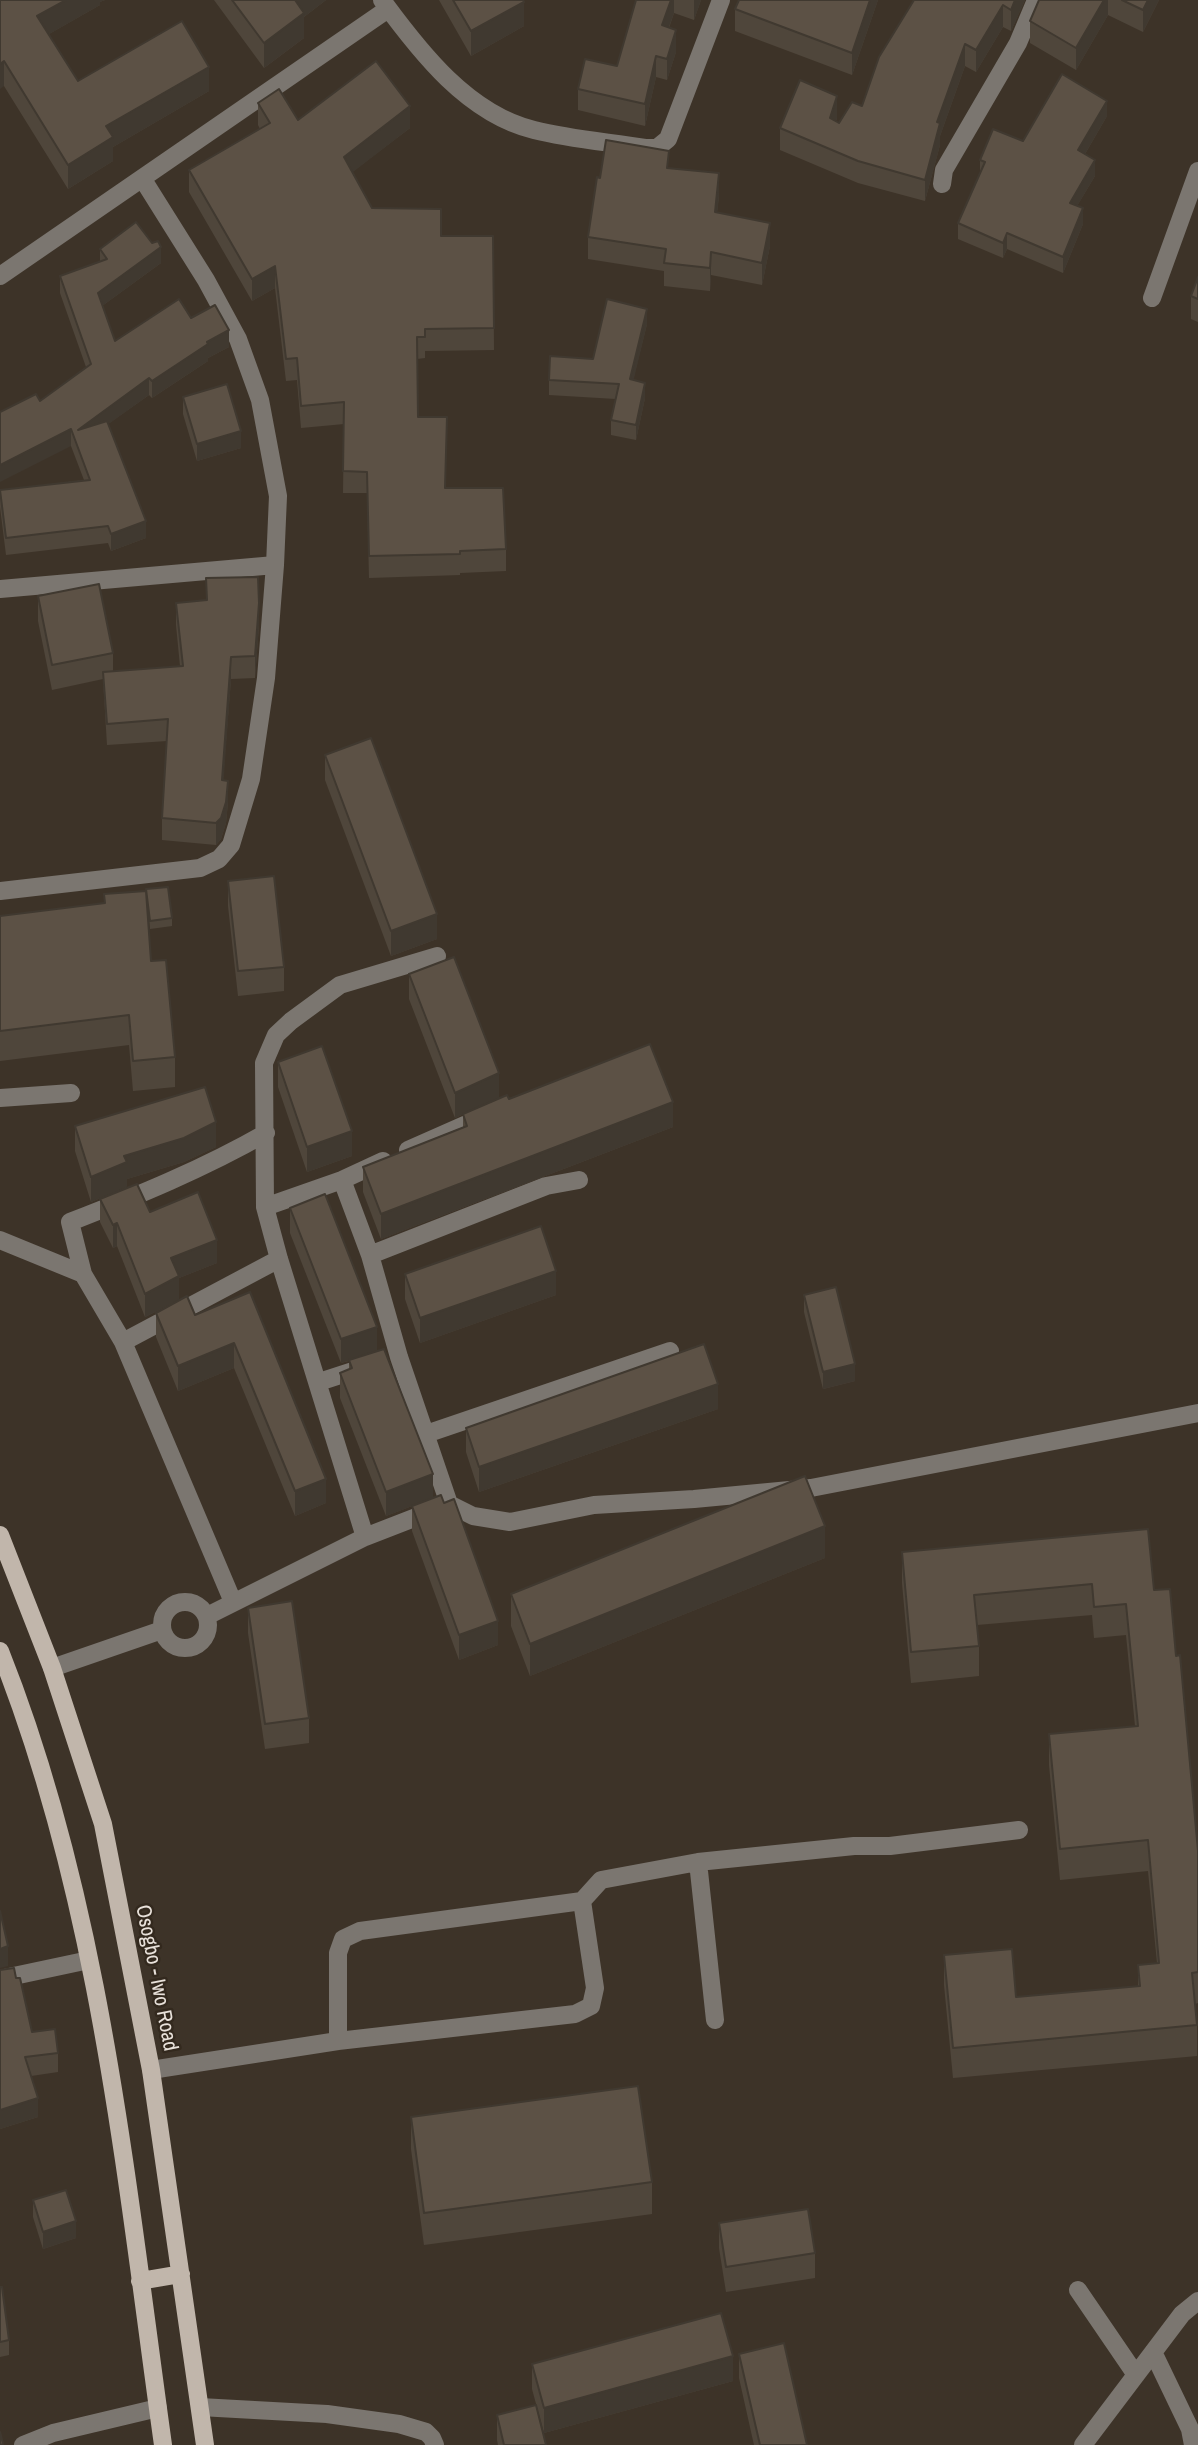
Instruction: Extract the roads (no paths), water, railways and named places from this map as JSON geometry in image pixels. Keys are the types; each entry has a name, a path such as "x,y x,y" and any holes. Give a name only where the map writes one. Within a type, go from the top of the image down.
{"main road":[{"name":"Osogbo - Iwo Road","path":"0,1535 52,1668 103,1824 151,2070 205,2445"},
{"path":"0,1651 5,1676 29,1727 62,1836 89,1961 124,2166 163,2445"},
{"path":"140,2281 181,2274"}],"street":[{"path":"0,276 385,5 430,61 491,114 532,130 657,148 668,139 721,0"},
{"path":"942,184 944,170 1018,43 1036,0"},
{"path":"1152,298 1198,171"},
{"path":"0,891 200,868 219,859 231,845 251,779 266,678 278,496 260,400 238,339 206,280 142,178"},
{"path":"0,589 275,565"},
{"path":"365,1537 265,1207 264,1063 276,1035 340,985 437,956"},
{"path":"0,1098 71,1093"},
{"path":"265,1207 342,1180 497,1111"},
{"path":"233,1602 123,1342 83,1275 70,1222 221,1159 266,1133"},
{"path":"342,1180 370,1255 399,1357 449,1504 473,1516 510,1522 594,1505 811,1488 1198,1413"},
{"path":"370,1255 545,1186 579,1180"},
{"path":"0,1240 83,1275"},
{"path":"123,1342 279,1259"},
{"path":"426,1434 670,1351"},
{"path":"319,1382 399,1357"},
{"path":"207,1616 365,1537 449,1504"},
{"path":"182,1602 197,1605 207,1616 205,1638 193,1647 185,1649 170,1644 162,1630 164,1615 175,1604 182,1602"},
{"path":"52,1668 162,1630"},
{"path":"338,2041 338,1952 343,1939 360,1931 582,1901 601,1880 698,1862 854,1846 890,1846 1019,1830"},
{"path":"698,1862 715,2020"},
{"path":"151,2070 338,2041 575,2014 591,2006 596,1988 582,1901"},
{"path":"0,1979 89,1961"},
{"path":"1078,2290 1136,2375"},
{"path":"1083,2445 1182,2314 1198,2301"},
{"path":"1153,2352 1190,2429 1193,2445"},
{"path":"200,2407 327,2414 399,2424 426,2432 435,2445"},
{"path":"23,2445 53,2433 158,2408"}]}
